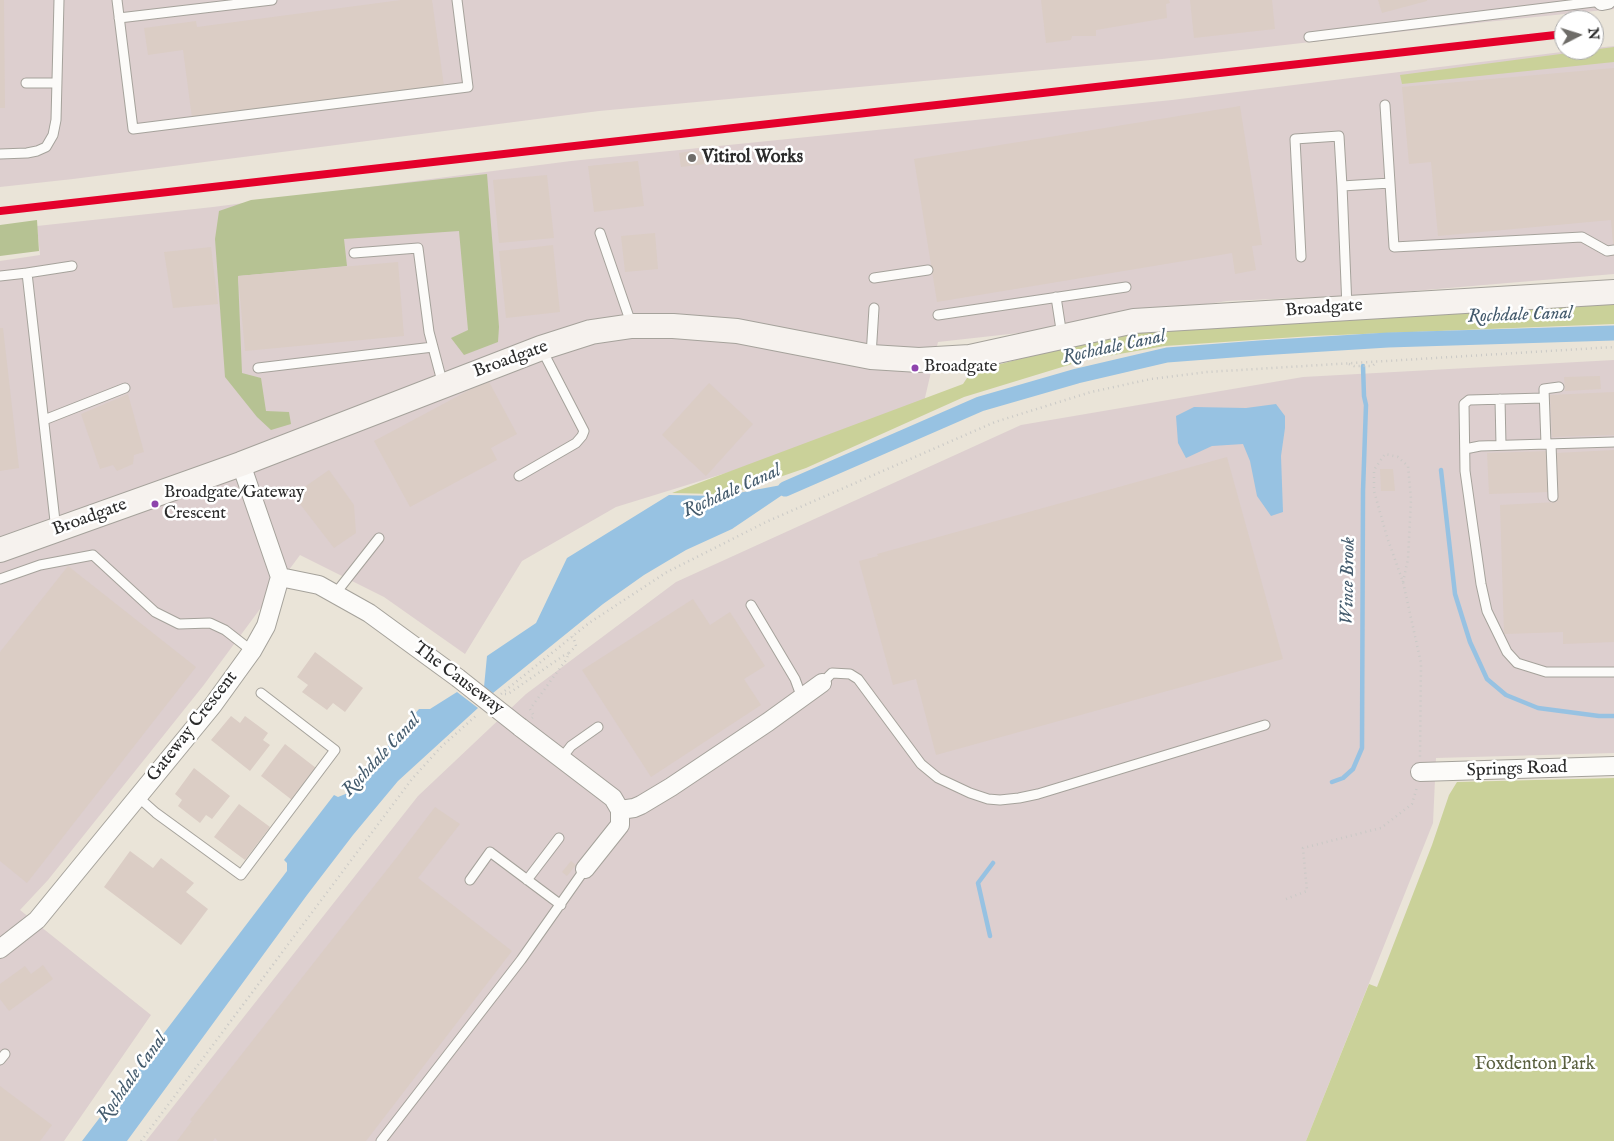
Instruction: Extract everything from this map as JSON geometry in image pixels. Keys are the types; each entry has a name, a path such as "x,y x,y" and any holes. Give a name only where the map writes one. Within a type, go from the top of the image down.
{"street":[{"name":"Broadgate","path":"0,550 241,464 541,348 591,332 632,326 673,326 737,331 871,357 919,360 970,357 1134,321 1614,292"},
{"path":"241,464 280,577"},
{"name":"The Causeway","path":"280,577 319,585 369,613 458,678 613,798 620,810"},
{"name":"Gateway Crescent","path":"0,950 37,920 213,705 252,651 266,626 280,577"},
{"path":"586,869 620,825 620,810 641,805 671,788 822,683"},
{"name":"Springs Road","path":"1420,772 1614,766"}],"lane":[{"path":"0,154 27,153 46,147 52,135 56,120 59,0"},
{"path":"117,0 133,128 468,87 457,0"},
{"path":"119,18 272,0"},
{"path":"1309,37 1602,0"},
{"path":"26,83 57,83"},
{"path":"1385,104 1394,247 1582,237 1607,251 1614,250"},
{"path":"1302,257 1295,139 1339,136 1347,308"},
{"path":"1342,186 1390,184"},
{"path":"600,233 632,326"},
{"path":"354,253 418,248 429,332 443,385"},
{"path":"0,276 72,266"},
{"path":"874,278 928,270"},
{"path":"27,273 56,530"},
{"path":"938,315 1126,287"},
{"path":"1056,297 1062,337"},
{"path":"871,357 874,308"},
{"path":"258,368 433,347"},
{"path":"519,476 576,443 584,431 541,348"},
{"path":"1553,497 1544,389 1559,387"},
{"path":"44,420 126,388"},
{"path":"1544,398 1469,400 1464,404 1465,471 1481,584 1488,610 1507,652 1517,663 1546,672 1614,672"},
{"path":"1500,399 1502,445"},
{"path":"1465,448 1502,445 1614,442"},
{"path":"335,594 379,538"},
{"path":"0,579 40,565 93,555 155,612 179,624 210,623 225,630 252,651"},
{"path":"751,605 790,670 802,698"},
{"path":"822,683 832,673 850,674 858,679 921,764 938,778 988,799 1000,800 1038,794 1265,725"},
{"path":"138,797 156,813 242,875 335,750 261,693"},
{"path":"561,759 571,746 598,727"},
{"path":"527,880 558,838"},
{"path":"470,880 490,852 561,905"},
{"path":"381,1141 521,960 586,869"}],"path":[{"path":"573,636 576,646 569,653 508,694 501,694 589,623 666,572 766,522 995,422 1091,392 1151,379 1207,372 1614,347"},
{"path":"1348,363 1354,366 1372,366 1379,361"},
{"path":"1286,899 1307,891 1303,848 1381,828 1412,804 1416,792 1420,772 1421,663 1403,582 1387,537 1374,491 1374,470 1385,454 1398,457 1408,466 1411,499 1408,559 1403,582"},
{"path":"522,729 534,716 530,709 566,660 569,653"},
{"path":"141,1141 412,779 441,747 480,713"}],"shaded area":[{"path":"0,0 1614,0 1614,9 1554,10 1554,15 1162,59 599,111 0,187"},
{"path":"1614,46 1614,274 1366,295 1227,301 1028,332 938,342 924,402 797,451 616,507 522,561 465,654 384,597 300,555 203,686 48,880 20,910 151,1015 64,1141 0,1141 0,261 40,255 37,226 213,207 571,161 1172,100 1554,53 1554,60 1604,60 1604,47"},
{"path":"1614,360 1614,753 1436,758 1433,823 1306,1141 146,1141 418,796 526,694 676,582 1021,425 1303,377"}],"green space":[{"path":"1614,47 1614,62 1402,84 1400,75 1554,55 1554,60 1604,60 1604,48"},
{"path":"487,174 499,327 498,342 464,355 451,338 468,330 459,231 344,239 347,266 238,276 242,373 261,378 266,411 289,412 291,424 271,430 257,417 225,377 215,239 219,211 251,200"},
{"path":"37,220 39,251 0,256 0,225"},
{"path":"1614,303 1614,324 1312,336 1165,346 1085,360 964,397 806,468 739,491 714,494 672,493 963,384 971,372 1079,343 1161,325"},
{"name":"Foxdenton Park","path":"1614,778 1614,1141 1306,1141 1369,984 1377,987 1432,845 1449,795 1457,782"}],"water":[{"path":"1276,404 1285,416 1281,456 1283,512 1271,516 1257,496 1250,461 1243,444 1212,446 1186,458 1178,443 1176,416 1194,407 1246,408"},
{"path":"803,481 732,529 686,550 644,575 603,604 493,693 484,687 487,656 536,623 567,558 669,495 722,496"},
{"path":"457,692 478,708 398,781 353,835 127,1141 82,1141 287,871 287,863 284,860 334,795 338,797 348,793 419,709 430,709"}],"building":[{"path":"0,0 4,0 5,108 0,108"},
{"path":"401,0 432,0 444,86 192,118 183,50 148,55 144,28 196,21 197,27"},
{"path":"1041,0 1169,0 1170,3 1166,4 1167,18 1096,30 1096,36 1072,36 1071,40 1046,43"},
{"path":"1190,0 1272,0 1275,29 1194,38"},
{"path":"1378,0 1427,0 1427,1 1382,13"},
{"path":"1614,68 1614,244 1611,220 1438,236 1431,162 1409,164 1402,87"},
{"path":"1240,106 1262,245 1252,246 1256,270 1235,274 1232,253 937,302 914,159"},
{"name":"Vitirol Works","path":"704,149 706,164 681,167 679,153"},
{"path":"638,161 644,206 594,212 588,166"},
{"path":"547,175 554,238 499,243 493,180"},
{"path":"655,233 658,269 625,272 621,236"},
{"path":"553,245 560,312 506,318 499,251"},
{"path":"211,247 218,304 173,308 164,252"},
{"path":"398,262 404,336 245,351 238,276"},
{"path":"0,328 3,328 19,468 0,471"},
{"path":"1600,376 1601,389 1565,391 1564,377"},
{"path":"488,380 517,434 491,448 497,460 410,507 374,441"},
{"path":"709,383 753,424 706,476 662,435"},
{"path":"1614,392 1614,435 1552,437 1550,395"},
{"path":"128,394 144,452 134,455 133,464 117,471 113,465 100,469 81,414"},
{"path":"1614,450 1614,642 1563,644 1563,632 1504,634 1500,505 1557,502 1556,453"},
{"path":"1549,451 1550,492 1489,494 1487,453"},
{"path":"1227,457 1283,659 936,755 916,679 893,685 859,561 878,556 877,554"},
{"path":"1380,469 1393,469 1395,491 1381,491"},
{"path":"329,470 354,505 356,533 334,548 293,495"},
{"path":"68,566 196,667 27,883 0,861 0,652"},
{"path":"693,599 710,625 730,612 765,666 744,679 761,705 651,777 582,670"},
{"path":"315,652 363,688 345,712 333,703 327,710 302,692 308,685 297,677"},
{"path":"231,716 240,723 245,716 268,733 263,740 270,745 250,771 211,740"},
{"path":"285,744 316,768 292,800 261,776"},
{"path":"194,768 230,796 212,819 206,815 200,823 178,806 182,800 175,794"},
{"path":"239,804 270,827 245,860 214,837"},
{"path":"435,807 460,824 418,878 512,951 366,1141 218,1141 215,1138 213,1141 177,1141 192,1121 190,1120"},
{"path":"130,851 153,868 161,858 194,883 186,892 208,909 181,945 104,887"},
{"path":"571,861 576,865 567,876 562,872"},
{"path":"43,965 53,979 9,1011 0,999 0,984 25,966 31,974"},
{"path":"0,1086 52,1125 40,1141 0,1141"}],"waterway":[{"name":"Rochdale Canal","path":"785,489 980,404 1077,376 1167,355 1388,340 1614,333"},
{"name":"Wince Brook","path":"1332,782 1343,778 1353,769 1362,748 1363,491 1366,405 1363,366"},
{"path":"1441,470 1455,594 1470,642 1487,679 1506,695 1538,708 1599,716 1614,716"},
{"name":"Wince Brook","path":"990,936 978,883 993,863"}],"transit line":[{"path":"0,211 1554,35"}],"place":[{"name":"Vitirol Works","path":"692,158"},
{"name":"Broadgate","path":"915,368"},
{"name":"Broadgate/Gateway Crescent","path":"155,504"}]}
